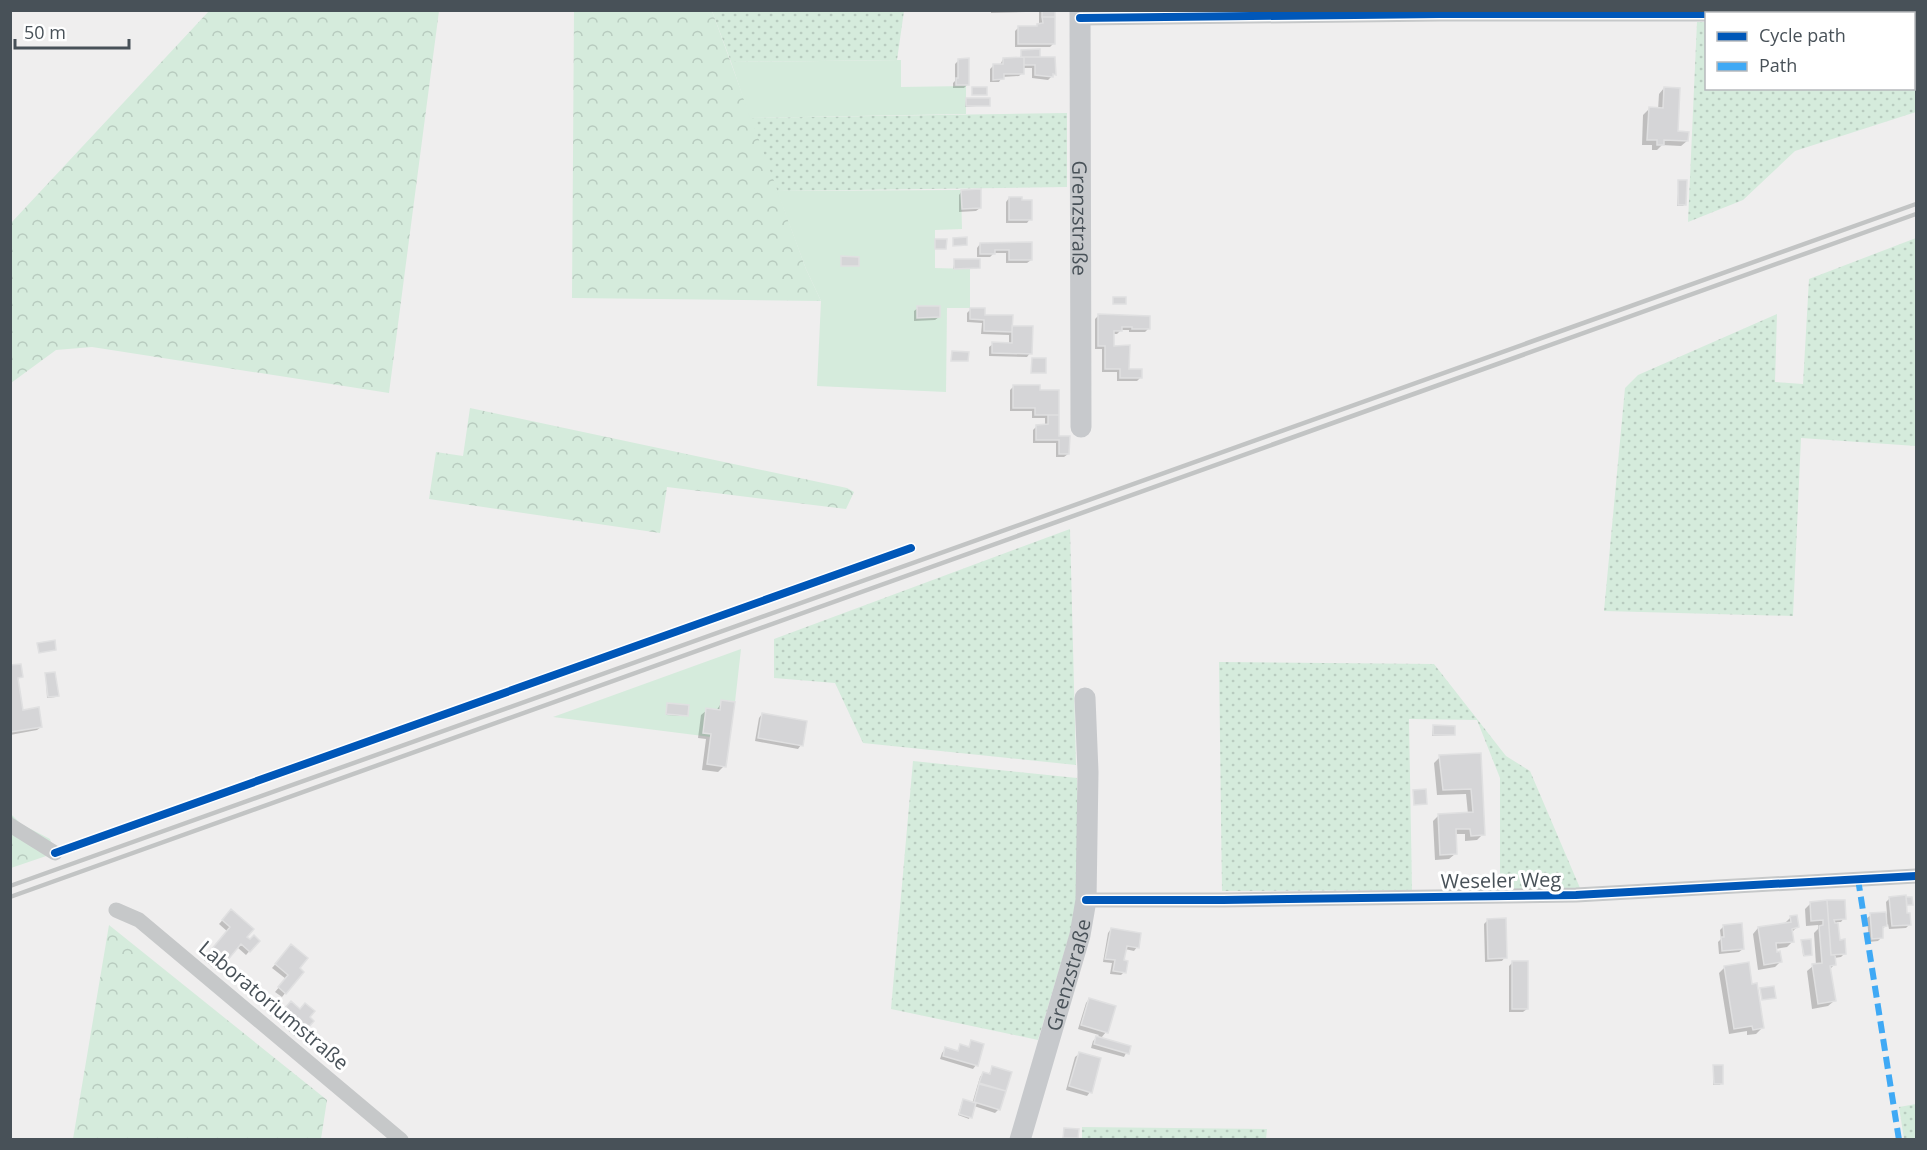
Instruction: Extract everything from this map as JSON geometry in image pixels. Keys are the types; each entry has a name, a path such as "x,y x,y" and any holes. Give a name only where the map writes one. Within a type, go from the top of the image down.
{"street":[{"path":"1080,14 1705,14"},
{"name":"Grenzstraße","path":"1080,14 1081,427"},
{"name":"Grenzstraße","path":"1020,1140 1080,936 1086,900 1088,772 1085,698"},
{"path":"10,825 56,853"},
{"name":"Weseler Weg","path":"1086,900 1388,899 1576,895 1917,876"},
{"name":"Laboratoriumstraße","path":"116,910 140,920 401,1140"}],"green space":[{"path":"209,11 439,11 389,393 92,347 56,350 11,383 11,223"},
{"path":"574,11 712,11 806,269 821,301 572,298"},
{"path":"712,11 904,11 897,60 731,62"},
{"path":"1697,22 1705,22 1705,90 1915,90 1916,29 1916,112 1795,151 1743,200 1688,222"},
{"path":"901,60 901,87 966,86 966,114 750,118 731,62"},
{"path":"1067,113 1067,187 777,191 750,118"},
{"path":"961,190 962,229 935,230 935,268 970,269 970,308 947,308 946,392 817,386 821,301 806,269 777,191"},
{"path":"1916,238 1916,446 1801,438 1793,616 1604,611 1625,388 1638,375 1777,314 1775,382 1803,384 1809,279"},
{"path":"470,408 847,488 854,492 846,509 667,487 660,533 429,499 436,452 463,456"},
{"path":"1070,529 1076,765 863,743 835,683 774,678 774,639"},
{"path":"741,649 735,702 720,710 706,708 711,737 553,717"},
{"path":"1219,662 1434,664 1506,756 1530,771 1580,888 1500,893 1500,778 1477,720 1409,719 1412,890 1222,891"},
{"path":"913,761 1077,778 1078,906 1038,1040 891,1009"},
{"path":"10,813 21,824 50,839 55,853 11,868"},
{"path":"109,925 327,1100 321,1139 73,1139"},
{"path":"1916,1104 1916,1139 1904,1139 1899,1107"},
{"path":"1082,1127 1267,1129 1266,1139 1082,1139"}],"building":[{"path":"1042,10 1055,10 1055,17 1042,17"},
{"path":"1042,17 1055,17 1055,44 1018,44 1018,26 1037,26 1043,23"},
{"path":"1040,49 1040,57 1021,57 1021,50"},
{"path":"1024,57 1024,74 1004,74 1004,79 993,80 993,64 1003,64 1003,58"},
{"path":"1024,57 1055,57 1056,75 1053,74 1053,77 1035,75 1035,65 1024,65"},
{"path":"969,58 969,85 956,85 958,59"},
{"path":"972,87 987,87 987,95 972,95"},
{"path":"1664,87 1680,88 1678,131 1689,132 1688,141 1664,140 1664,145 1657,145 1657,140 1647,140 1649,107 1663,108"},
{"path":"966,98 990,98 990,106 966,106"},
{"path":"1678,180 1687,180 1686,205 1678,205"},
{"path":"981,189 981,208 962,209 961,190"},
{"path":"1009,197 1032,200 1032,220 1009,220"},
{"path":"967,237 967,245 953,246 953,238"},
{"path":"935,239 947,239 946,249 935,249"},
{"path":"1032,242 1032,260 1009,260 1009,250 995,250 995,254 980,254 980,243"},
{"path":"841,256 859,257 859,266 841,266"},
{"path":"954,259 980,259 980,268 954,269"},
{"path":"1113,297 1126,297 1126,304 1113,304"},
{"path":"917,306 940,306 940,317 917,318"},
{"path":"970,308 985,308 985,315 1013,315 1012,332 984,331 984,320 970,319"},
{"path":"1098,314 1150,316 1150,329 1122,327 1122,331 1114,331 1114,346 1130,345 1129,369 1142,369 1142,378 1120,378 1120,369 1105,369 1105,346 1098,346"},
{"path":"1012,326 1033,326 1032,354 992,353 992,342 1012,343"},
{"path":"952,351 969,352 968,361 951,361"},
{"path":"1032,358 1046,358 1046,373 1031,373"},
{"path":"1013,385 1040,385 1040,390 1059,390 1059,415 1035,415 1035,408 1013,408"},
{"path":"1048,415 1059,415 1059,436 1070,436 1069,454 1059,454 1059,440 1036,440 1036,425 1048,424"},
{"path":"55,640 56,650 39,653 37,643"},
{"path":"21,664 23,677 18,678 23,710 39,707 42,727 10,732 10,665"},
{"path":"55,672 59,696 48,697 45,673"},
{"path":"721,700 735,702 726,767 707,764 711,734 703,733 706,708 720,710"},
{"path":"667,703 689,705 688,716 666,714"},
{"path":"762,713 807,721 803,746 758,738"},
{"path":"1433,725 1455,726 1455,735 1433,735"},
{"path":"1481,753 1485,835 1471,836 1470,829 1456,829 1457,854 1440,855 1438,814 1473,812 1471,789 1443,790 1439,755"},
{"path":"1426,789 1427,804 1414,805 1413,790"},
{"path":"1906,895 1907,913 1910,913 1911,925 1892,926 1889,897"},
{"path":"1906,897 1912,897 1913,905 1907,905"},
{"path":"1827,900 1845,900 1846,919 1834,920 1838,923 1840,940 1845,939 1846,954 1831,955"},
{"path":"1827,900 1831,955 1835,955 1836,965 1830,966 1836,1001 1818,1004 1812,964 1822,963 1819,926 1823,925 1823,920 1811,921 1810,902"},
{"path":"231,909 254,929 247,937 250,939 254,935 260,941 250,952 241,944 221,968 206,956 230,927 222,920"},
{"path":"1886,912 1887,926 1883,927 1883,938 1872,939 1870,913"},
{"path":"1797,915 1799,927 1792,929 1794,942 1776,943 1782,962 1764,965 1758,927 1791,922 1790,916"},
{"path":"1506,918 1507,958 1488,959 1487,919"},
{"path":"1742,923 1744,949 1722,951 1723,925"},
{"path":"1111,928 1141,933 1139,948 1127,946 1124,960 1128,961 1126,973 1113,971 1115,960 1105,959"},
{"path":"1811,939 1812,955 1804,956 1801,940"},
{"path":"291,944 308,958 300,968 304,972 286,994 278,987 288,975 275,964"},
{"path":"1512,961 1528,961 1528,1009 1512,1009"},
{"path":"1749,962 1752,984 1757,983 1764,1028 1753,1030 1752,1026 1734,1029 1724,966"},
{"path":"1774,986 1776,998 1762,1000 1760,988"},
{"path":"1089,998 1116,1006 1108,1033 1081,1025"},
{"path":"291,1001 300,1009 305,1003 315,1011 310,1017 314,1021 301,1036 278,1016"},
{"path":"1096,1036 1131,1046 1129,1054 1094,1044"},
{"path":"971,1040 984,1044 978,1066 943,1056 945,1047 958,1051 960,1044 969,1047"},
{"path":"1079,1052 1101,1058 1092,1093 1069,1086"},
{"path":"1713,1065 1723,1065 1723,1084 1714,1084"},
{"path":"992,1066 1012,1072 1006,1091 979,1083 983,1072 990,1074"},
{"path":"979,1084 1006,1091 1000,1110 974,1102"},
{"path":"963,1099 976,1103 972,1118 959,1114"},
{"path":"1064,1128 1079,1129 1078,1138 1063,1138"}],"railway":[{"path":"10,886 1916,204"},
{"path":"10,897 1916,214"}],"marked path":[{"path":"1858,879 1899,1140"}],"cycle path":[{"path":"1080,18 1705,14"},
{"path":"55,853 911,548"},
{"path":"1086,900 1576,895 1916,876"}]}
